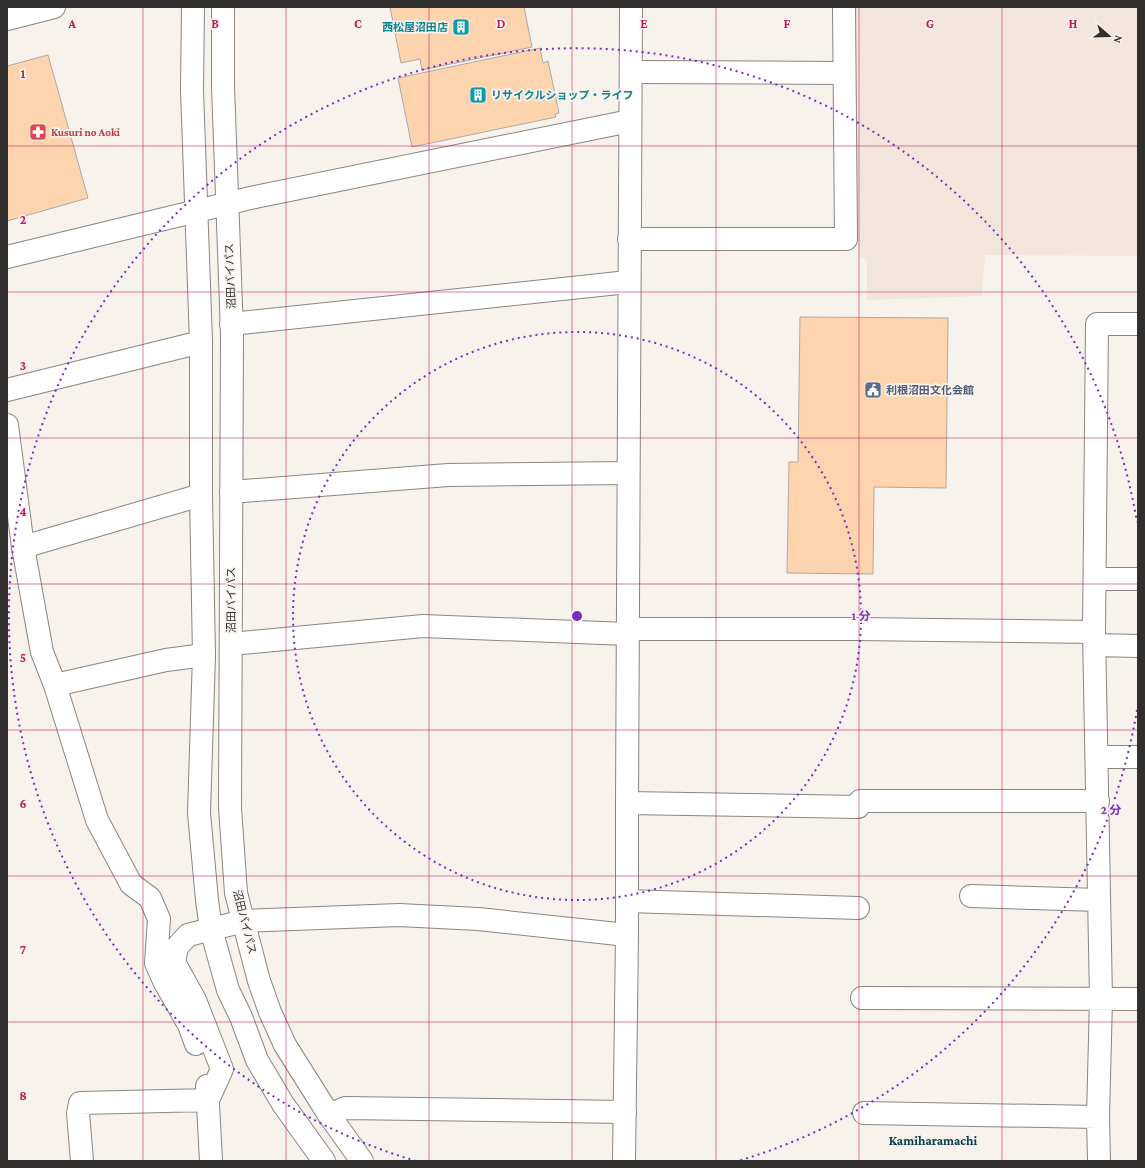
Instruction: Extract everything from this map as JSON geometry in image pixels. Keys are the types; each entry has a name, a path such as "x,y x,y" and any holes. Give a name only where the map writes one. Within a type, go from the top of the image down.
{"street":[{"path":"7,19 54,7"},
{"path":"193,7 192,90 201,342 201,495 204,654 199,813 211,928 228,990 241,1017 257,1060 283,1104 324,1161"},
{"name":"沼田バイパス","path":"223,7 223,86 231,324 230,808 236,893 259,981 270,1012 285,1045 329,1115 362,1161"},
{"path":"624,1161 627,935 626,803 628,632 628,282 631,7"},
{"path":"629,239 846,239 844,7"},
{"path":"631,72 844,73"},
{"path":"7,258 227,204 630,120"},
{"path":"231,324 628,282"},
{"path":"1099,1161 1098,1118 1101,999 1094,639 1097,324 1138,324"},
{"path":"7,390 201,342"},
{"path":"7,425 23,547 42,652 55,685 97,820 131,884 150,898 159,919 156,963 164,981 189,1025 204,1066 208,1100 211,1161"},
{"path":"231,492 448,474 628,473"},
{"path":"23,547 201,495"},
{"path":"1095,579 1138,579"},
{"path":"231,644 423,626 628,632 856,630 1094,639 1138,646"},
{"path":"55,685 166,660 204,654"},
{"path":"1097,757 1138,757"},
{"path":"626,803 859,804 1098,801"},
{"path":"971,896 1099,900"},
{"path":"627,901 858,908"},
{"path":"208,1100 222,1069 195,1000 174,962 177,947 188,935 211,928 244,921 399,915 478,919 627,935"},
{"path":"862,998 1138,999"},
{"path":"82,1161 78,1114 80,1103 208,1100"},
{"path":"329,1115 345,1108 625,1112"},
{"path":"864,1113 1098,1118"}],"shaded area":[{"path":"854,7 1138,7 1138,256 985,255 982,296 867,300 867,260 859,256 856,214"}],"building":[{"name":"西松屋沼田店","path":"390,7 524,7 532,47 422,70 420,59 401,63"},
{"name":"リサイクルショップ・ライフ","path":"540,48 543,63 548,61 559,113 555,114 556,117 412,147 398,78"},
{"name":"Kusuri no Aoki","path":"48,55 88,198 7,221 7,66"},
{"name":"利根沼田文化会館","path":"800,317 948,318 946,488 874,487 873,574 787,573 789,462 798,462"}],"place":[{"name":"西松屋沼田店","path":"461,27"},
{"name":"リサイクルショップ・ライフ","path":"478,95"},
{"name":"Kusuri no Aoki","path":"38,132"},
{"name":"利根沼田文化会館","path":"873,390"}],"district":[{"name":"Kamiharamachi","path":"933,1140"}]}
